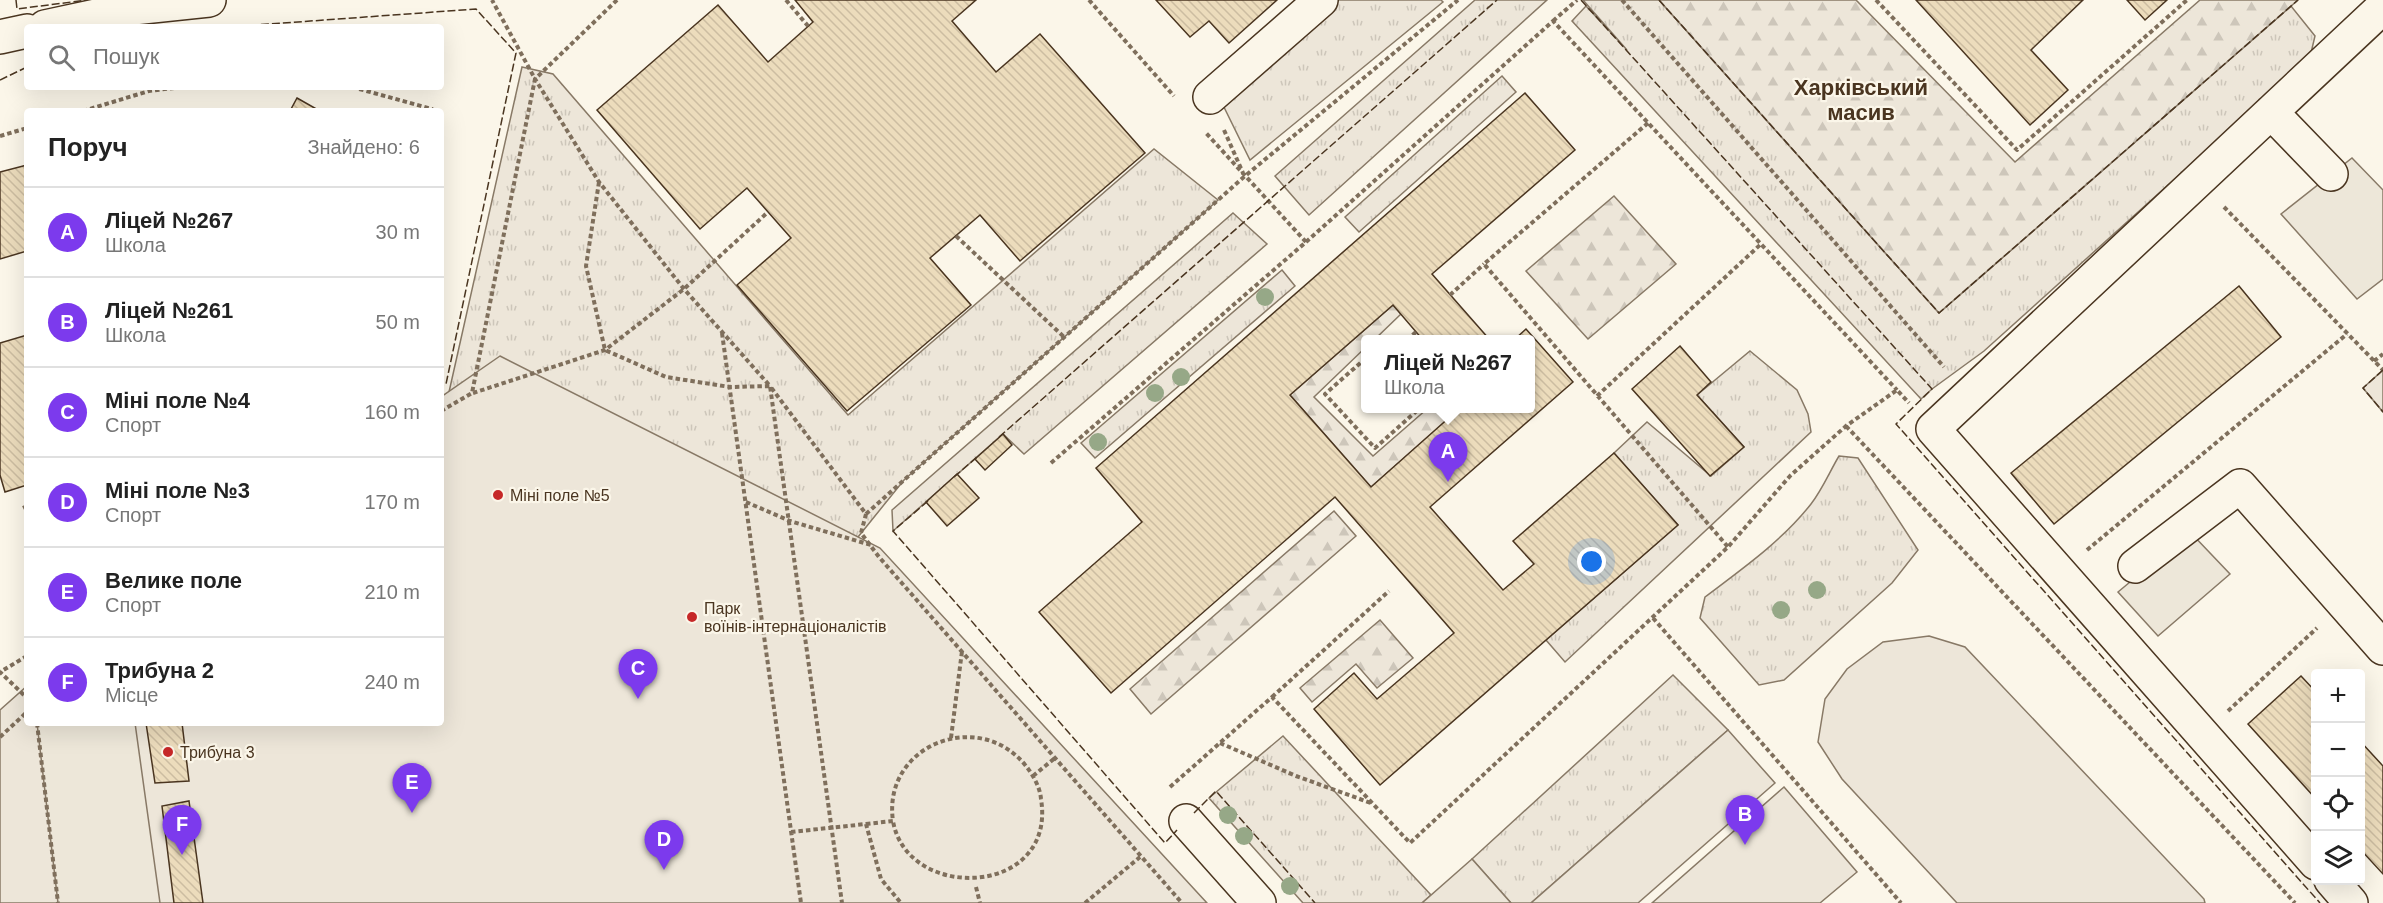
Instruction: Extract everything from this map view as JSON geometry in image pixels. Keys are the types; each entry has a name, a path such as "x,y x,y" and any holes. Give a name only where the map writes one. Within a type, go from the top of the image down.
{"lane":[{"path":"59,24 133,8 209,0"},
{"path":"1210,97 1320,0"},
{"path":"2311,857 1933,429 2383,7"},
{"path":"0,37 24,32"},
{"path":"2271,112 2331,174"},
{"path":"2135,566 2240,486 2383,648"},
{"path":"1186,821 1259,903"},
{"path":"2335,885 2351,903"}],"path":[{"path":"492,0 535,79 599,182 684,289 770,386 866,514"},
{"path":"472,393 535,79 617,0"},
{"path":"786,0 808,26"},
{"path":"1089,0 1175,97"},
{"path":"1051,463 1306,242 1577,0"},
{"path":"1622,0 1968,396"},
{"path":"1876,0 2017,150 2187,0"},
{"path":"1182,903 861,533 866,514 1245,176 1456,1"},
{"path":"1553,21 1933,429"},
{"path":"93,108 157,90"},
{"path":"363,90 428,108"},
{"path":"1210,97 1245,176"},
{"path":"1450,295 1648,123"},
{"path":"0,136 24,129"},
{"path":"1206,132 1306,242"},
{"path":"2198,181 2383,370"},
{"path":"599,182 586,266 605,350"},
{"path":"444,409 472,393 605,350 684,289 768,212"},
{"path":"956,236 1064,338"},
{"path":"1598,396 1761,244"},
{"path":"1484,264 1728,547"},
{"path":"722,331 801,903"},
{"path":"1412,335 1416,332"},
{"path":"2086,550 2347,334"},
{"path":"605,350 666,377 730,387 770,386"},
{"path":"2374,361 2383,354"},
{"path":"1361,362 1325,394 1375,448 1414,413"},
{"path":"770,386 842,903"},
{"path":"1272,697 1410,843 1728,547 1790,476 1845,426 1897,390"},
{"path":"1845,426 2295,903"},
{"path":"745,501 790,521 872,545"},
{"path":"1162,793 1389,591"},
{"path":"2221,718 2343,603"},
{"path":"1653,618 1901,903"},
{"path":"951,738 962,651"},
{"path":"24,659 0,672 24,695"},
{"path":"0,737 24,715"},
{"path":"37,726 58,903"},
{"path":"926,875 908,858 895,835 892,810 896,785 909,763 928,746 951,738 975,737 999,743 1019,757 1034,776 1041,799 1041,823 1034,846 1020,865 1000,879"},
{"path":"1220,743 1296,776 1372,803"},
{"path":"1034,776 1055,758"},
{"path":"791,832 893,821"},
{"path":"867,824 881,879 901,903"},
{"path":"1085,903 1140,856"},
{"path":"967,886 984,884"},
{"path":"976,886 980,903"}],"green space":[{"path":"1333,0 1441,0 1443,2 1250,160 1219,97"},
{"path":"1475,0 1547,0 1309,215 1275,176"},
{"path":"1583,0 1659,0 1939,313 2291,6 2315,36 2310,57 1984,351 1921,399 1572,21 1586,6 1627,50"},
{"path":"1659,0 1856,0 2015,162 2200,0 2298,0 1939,313"},
{"path":"522,67 553,74 848,415 1154,149 1218,200 904,480 858,537 449,392"},
{"path":"1502,76 1516,92 1359,232 1345,217"},
{"path":"1614,196 1676,264 1588,339 1526,271"},
{"path":"1233,213 1267,244 1024,454 1003,434 893,531 892,510"},
{"path":"1282,270 1295,286 1095,458 1081,443"},
{"path":"1393,305 1401,314 1379,335 1361,335 1361,352 1314,397 1373,456 1422,413 1455,413 1371,487 1290,395"},
{"path":"1750,351 1797,390 1808,414 1811,432 1565,662 1546,640 1678,525 1614,453 1647,422 1711,476 1744,447 1697,395"},
{"name":"Парк воїнів-інтернаціоналістів","path":"500,356 880,548 1207,903 0,903 0,710 24,689 24,726 444,726 444,395"},
{"path":"2383,370 2383,412 2363,388"},
{"path":"1839,456 1858,458 1918,550 1892,583 1784,680 1759,685 1700,618 1705,597 1761,554 1800,517 1819,493"},
{"path":"1334,511 1356,536 1151,714 1130,689"},
{"path":"1380,620 1413,658 1377,688 1356,664 1312,702 1300,688"},
{"path":"1929,636 1965,647 2204,899 2205,903 1957,903 1842,779 1818,742 1825,699 1847,669 1883,642"},
{"path":"1673,675 1728,730 1531,903 1511,903 1472,859"},
{"path":"1728,730 1775,783 1638,903 1531,903"},
{"path":"1283,736 1431,895 1422,903 1303,903 1209,798"},
{"path":"1784,787 1857,872 1820,903 1652,903"},
{"path":"1472,859 1511,903 1422,903"}],"shaded area":[{"path":"2352,158 2383,190 2383,279 2357,299 2281,214"},
{"path":"2190,532 2230,574 2158,636 2118,592"},
{"path":"37,726 135,726 160,903 58,903"}],"building":[{"path":"795,0 976,0 952,21 996,72 1040,34 1145,153 1020,261 980,215 930,258 971,305 847,411 737,285 791,238 747,188 700,229 597,110 718,5 768,62 813,22"},
{"path":"1156,0 1277,0 1229,43 1209,21 1190,37"},
{"path":"1916,0 2083,0 2031,50 2068,90 2030,125"},
{"path":"2127,0 2167,0 2145,20"},
{"path":"1525,93 1575,150 1432,274 1486,335 1419,335 1393,305 1290,395 1371,487 1454,413 1535,413 1535,339 1573,382 1430,507 1503,590 1534,564 1513,541 1614,453 1678,525 1380,785 1314,709 1354,673 1377,699 1454,633 1335,497 1111,693 1039,612 1142,522 1096,468"},
{"path":"297,98 315,108 292,108"},
{"path":"24,166 24,252 0,259 0,172"},
{"path":"2239,286 2281,337 2054,524 2011,473"},
{"path":"1526,329 1531,335 1519,335"},
{"path":"24,336 24,486 5,492 0,475 0,343"},
{"path":"1680,346 1711,382 1697,395 1744,447 1710,476 1632,389"},
{"path":"1003,434 1012,445 985,470 975,459"},
{"path":"957,474 979,498 947,526 926,502"},
{"path":"2301,676 2311,687 2311,793 2248,724"},
{"name":"Трибуна 3","path":"146,726 182,726 189,781 155,783"},
{"path":"2365,746 2383,766 2383,874 2365,854"},
{"path":"189,801 203,903 174,903 162,806"}],"fence":[{"path":"16,0 17,9 87,0"},
{"path":"999,437 1497,0"},
{"path":"1581,0 1932,389 1896,424 2320,903"},
{"path":"1659,0 1939,313 2298,0"},
{"path":"269,24 476,9 516,53 444,385"},
{"path":"0,80 24,68"},
{"path":"2383,370 2363,388 2383,412"},
{"path":"954,477 977,457"},
{"path":"928,501 893,531 1165,843 1177,830"},
{"path":"1194,813 1216,791 1315,903"}],"place":[{"name":"Ліцей №267","path":"1448,482"},
{"name":"Міні поле №5","path":"498,495"},
{"name":"Парк воїнів-інтернаціоналістів","path":"692,617"},
{"name":"Міні поле №4","path":"638,699"},
{"name":"Трибуна 3","path":"168,752"},
{"name":"Велике поле","path":"412,813"},
{"name":"Ліцей №261","path":"1745,845"},
{"name":"Трибуна 2","path":"182,855"},
{"name":"Міні поле №3","path":"664,870"}],"district":[{"name":"Харківський масив","path":"1861,100"}]}
